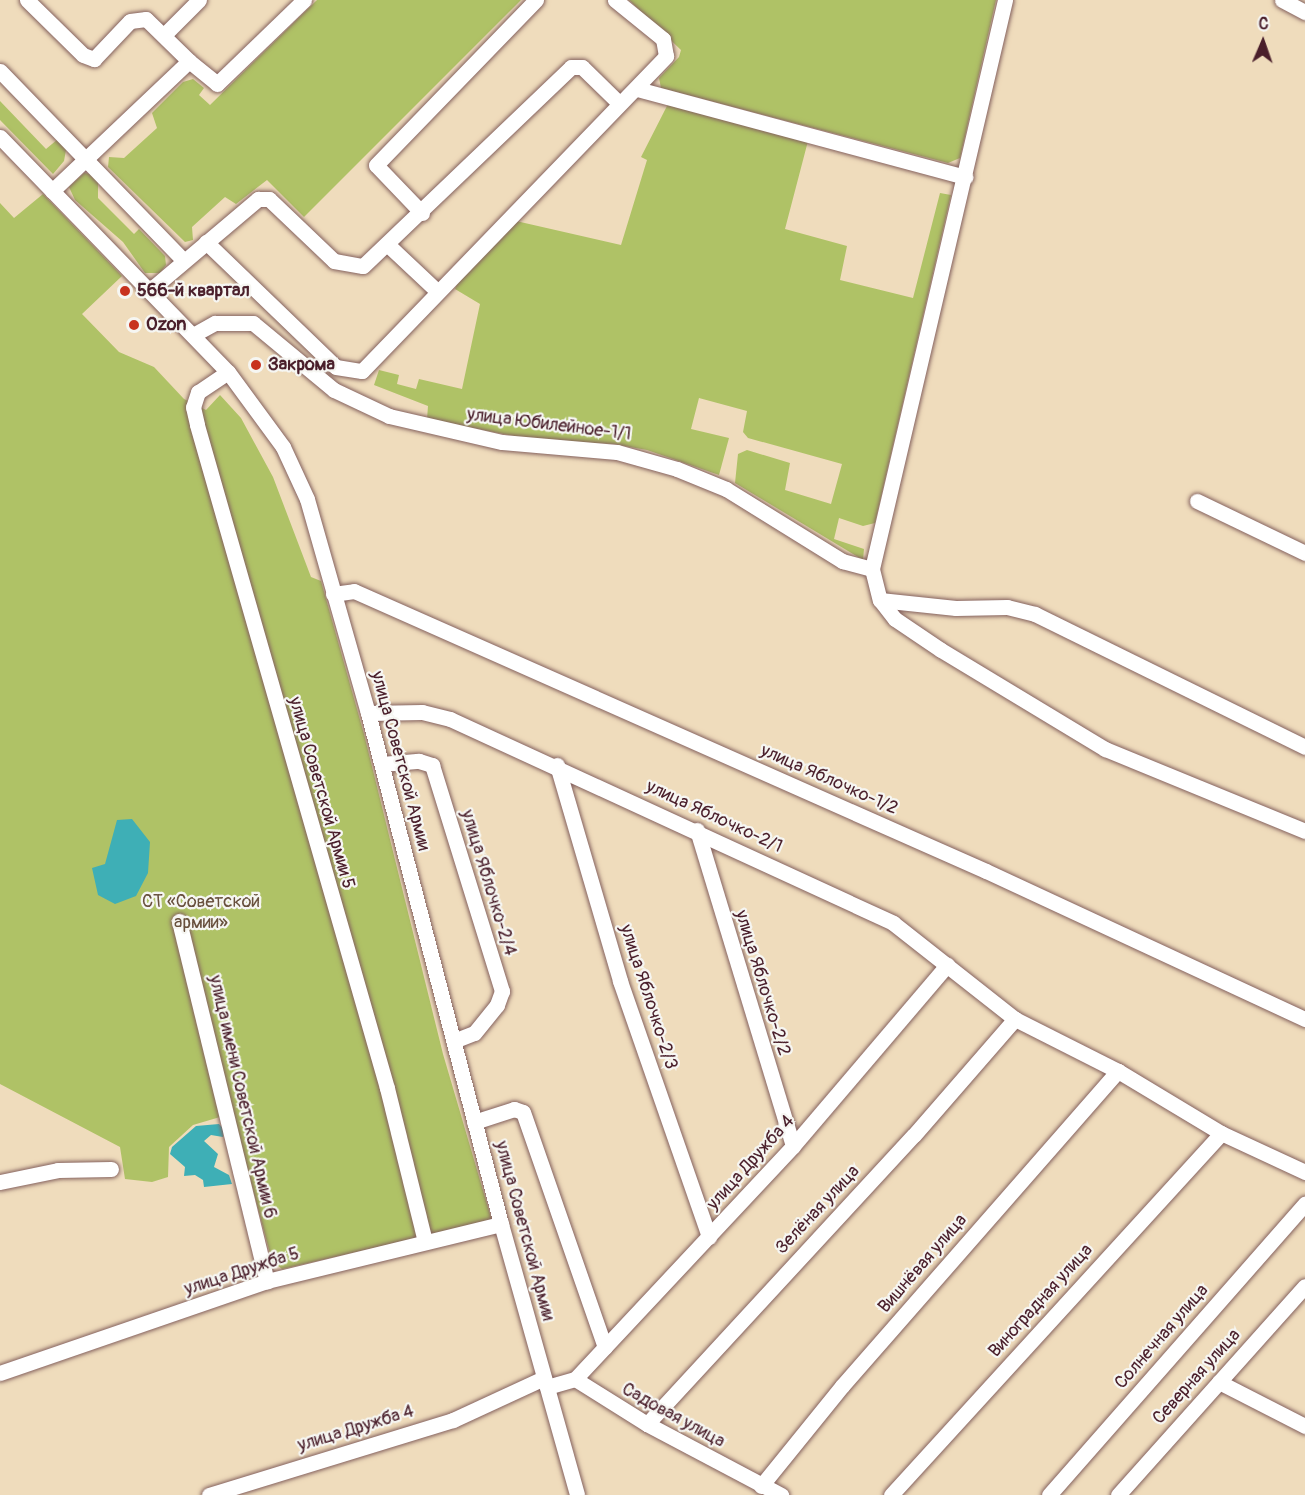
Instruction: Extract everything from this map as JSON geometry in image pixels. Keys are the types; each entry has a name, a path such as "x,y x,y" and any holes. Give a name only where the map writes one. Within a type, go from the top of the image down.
{"street":[{"path":"27,0 83,55 94,59 130,21 146,19 165,34 189,61 217,84 304,0"},
{"path":"165,34 199,0"},
{"path":"422,213 376,165 536,0"},
{"path":"206,242 336,366 362,371 666,57 663,39 615,0"},
{"path":"1005,0 872,568 880,600 896,619 941,650 1105,749 1305,831"},
{"path":"1282,0 1305,12"},
{"path":"52,190 189,61"},
{"path":"149,291 258,199 269,199 334,261 363,266 422,213 571,67 582,67 619,104"},
{"path":"0,71 183,260"},
{"path":"637,89 965,177"},
{"name":"улица Советской Армии","path":"0,137 228,372 283,447 307,500 382,764 501,1224 577,1495"},
{"path":"388,245 437,291"},
{"name":"улица Юбилейное-1/1","path":"193,335 215,323 253,323 334,390 388,416 502,442 617,452 677,469 726,489 842,561 872,568"},
{"name":"улица Советской Армии 5","path":"228,372 198,392 193,407 197,425 387,1088 424,1241"},
{"path":"1197,501 1305,554"},
{"name":"улица Яблочко-1/2","path":"333,594 354,591 975,867 1305,1019"},
{"path":"880,600 1007,608 1035,614 1305,747"},
{"name":"улица Яблочко-2/1","path":"368,713 422,712 450,719 558,765 697,830 893,923 1015,1019"},
{"name":"улица Яблочко-2/4","path":"382,764 419,760 432,765 502,991 497,1005 474,1033 453,1041"},
{"name":"улица Яблочко-2/3","path":"558,765 620,981 709,1237"},
{"name":"улица Яблочко-2/2","path":"697,830 793,1146"},
{"name":"улица имени Советской Армии 6","path":"179,921 267,1281"},
{"name":"улица Дружба 4","path":"574,1379 793,1146 948,965"},
{"path":"1015,1019 1118,1071 1221,1132 1305,1172"},
{"name":"Зелёная улица","path":"646,1424 914,1135 1015,1019"},
{"name":"Вишнёвая улица","path":"761,1486 842,1386 1118,1071"},
{"path":"474,1122 514,1109 523,1112 605,1347"},
{"name":"Виноградная улица","path":"891,1495 1221,1132"},
{"path":"0,1182 58,1170 111,1169"},
{"name":"Солнечная улица","path":"1049,1495 1305,1204"},
{"name":"улица Дружба 5","path":"0,1373 267,1281 501,1224"},
{"name":"Северная улица","path":"1118,1495 1305,1286"},
{"path":"546,1382 574,1379"},
{"name":"Садовая улица","path":"574,1379 646,1424 782,1495"},
{"name":"улица Дружба 4","path":"209,1495 453,1420 546,1382"},
{"path":"1219,1382 1305,1426"}],"green space":[{"path":"317,0 521,0 304,217 267,180 236,204 225,197 192,227 193,240 185,242 108,167 109,157 124,158 157,128 152,113 183,82 193,79 204,88 199,95 210,105"},
{"path":"629,0 996,0 960,158 948,163 661,88 659,78 679,57 681,50"},
{"path":"0,101 46,149 58,139 66,150 64,161 53,174 0,120"},
{"path":"668,104 808,141 785,229 847,246 840,280 913,298 940,193 951,195 875,523 863,526 839,518 834,539 864,549 863,560 735,483 738,454 747,450 790,463 785,490 831,504 842,464 748,438 743,432 747,411 699,398 691,429 729,438 719,475 647,450 613,444 534,440 427,419 428,406 374,385 379,370 399,375 397,384 416,389 419,379 462,389 480,304 455,289 459,279 516,221 621,245 647,160 641,157"},
{"path":"84,173 92,174 98,182 98,198 134,234 139,229 165,256 166,265 160,273 145,273 123,242 75,200 69,187"},
{"name":"СТ «Советской армии»","path":"43,194 122,276 82,314 119,352 154,367 184,399 206,410 220,395 241,418 273,477 311,577 321,581 364,734 443,1054 492,1221 282,1269 272,1261 234,1119 220,1117 193,1125 169,1147 168,1177 152,1182 125,1179 120,1147 0,1084 0,203 14,218"}],"water":[{"path":"132,819 150,842 148,873 136,896 115,904 98,895 92,868 105,864 117,820"},
{"path":"219,1124 224,1129 223,1137 211,1135 204,1141 218,1154 214,1167 229,1175 232,1184 204,1187 203,1180 195,1175 184,1176 185,1167 170,1154 172,1147 196,1126"}],"place":[{"name":"566-й квартал","path":"125,291"},
{"name":"Ozon","path":"134,325"},
{"name":"Закрома","path":"256,365"}]}
